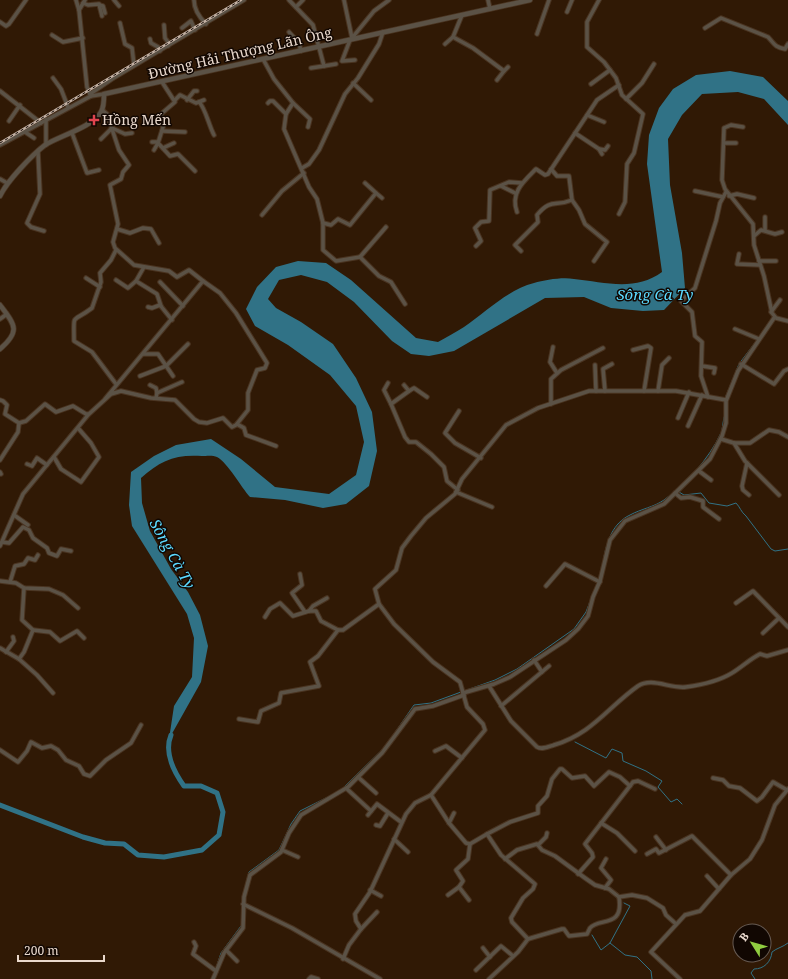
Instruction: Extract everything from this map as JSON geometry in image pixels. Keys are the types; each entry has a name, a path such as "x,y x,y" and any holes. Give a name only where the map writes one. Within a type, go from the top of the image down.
{"street":[{"path":"0,22 6,26 9,24 26,0"},
{"path":"76,0 83,38 87,87 90,95"},
{"path":"114,0 119,6"},
{"path":"194,0 198,14 206,24"},
{"path":"234,0 236,5"},
{"path":"0,145 90,95 102,84 206,24 244,0"},
{"path":"289,0 313,25 324,66"},
{"path":"296,7 303,0"},
{"path":"344,0 351,39"},
{"path":"355,60 342,61 351,39 374,11 389,0"},
{"path":"488,0 490,8"},
{"name":"Đường Hải Thượng Lãn Ông","path":"104,94 530,0"},
{"path":"537,34 549,0"},
{"path":"567,12 572,0"},
{"path":"599,0 587,22 587,47 610,70 619,85 621,94 643,114 634,153 627,164 624,202 619,214"},
{"path":"79,10 84,1 88,5 97,3 103,14"},
{"path":"219,10 226,11"},
{"path":"445,44 453,37 462,15"},
{"path":"705,28 721,18 768,37 772,44 783,49 785,49 788,44"},
{"path":"182,28 191,21 195,30"},
{"path":"120,23 124,44 132,48 134,66"},
{"path":"164,25 165,38 168,42 168,46"},
{"path":"289,32 299,43 301,50"},
{"path":"302,168 309,164 320,150 339,105 379,44 382,32"},
{"path":"52,35 63,42 83,38"},
{"path":"453,37 473,48 504,71"},
{"path":"150,39 151,43 160,51"},
{"path":"263,59 274,79 293,103 310,119 308,127"},
{"path":"310,68 336,64"},
{"path":"626,99 645,79 654,64"},
{"path":"497,80 508,67"},
{"path":"591,84 610,70"},
{"path":"53,78 61,88 68,107"},
{"path":"162,82 175,100"},
{"path":"353,83 370,100"},
{"path":"517,212 515,205 516,193 522,183 536,169 546,175 598,98 619,85"},
{"path":"0,91 20,105 41,123"},
{"path":"188,100 194,91 197,91"},
{"path":"0,196 7,183 46,145 72,133 95,118 102,110 104,94 90,95"},
{"path":"154,150 158,143 164,124 161,114 174,105 175,100 180,95 188,100 199,102 204,100"},
{"path":"268,103 273,101 286,114"},
{"path":"199,102 203,105 214,135"},
{"path":"293,103 286,114 284,129 310,188 317,199 323,224 323,249 330,257 338,261 360,257 386,227"},
{"path":"9,121 20,105"},
{"path":"102,110 107,114 122,156 129,165 123,172 121,179 110,185 117,229 113,242 116,250 132,264 169,271 178,277 189,270 220,293 234,310 268,363 264,368 257,370 248,393 249,408 237,424 231,427 222,418 207,423 196,421 175,400 118,391 104,399"},
{"path":"587,115 604,122"},
{"path":"46,120 46,145"},
{"path":"743,127 731,124 726,126 722,180 726,192 752,221 759,263 771,312 774,318"},
{"path":"112,128 125,134 132,132"},
{"path":"101,139 112,128"},
{"path":"162,131 184,132"},
{"path":"25,132 34,138"},
{"path":"72,133 87,173 99,170"},
{"path":"575,133 599,148 606,150 608,146"},
{"path":"152,142 158,143 170,156 178,154 195,171"},
{"path":"163,148 174,143"},
{"path":"724,143 736,143"},
{"path":"599,148 602,154"},
{"path":"38,152 40,194 27,223 31,228 44,231"},
{"path":"551,169 557,176 568,176 572,200 587,226 596,232 607,243 594,261"},
{"path":"262,215 282,191 304,173"},
{"path":"0,179 7,183"},
{"path":"476,246 481,241 474,228 481,222 489,221 490,190 509,182 522,183"},
{"path":"365,183 382,198"},
{"path":"501,186 516,193"},
{"path":"695,192 723,197"},
{"path":"708,396 701,377 702,342 695,336 692,312 681,301 695,288 723,197 726,192"},
{"path":"323,224 331,225 338,219 350,225 376,193"},
{"path":"729,196 737,194 754,198"},
{"path":"521,251 515,245 538,222 537,215 540,212 549,204 572,200"},
{"path":"765,217 765,230"},
{"path":"117,229 130,233 143,228 151,229 159,243"},
{"path":"754,236 759,230 765,230 775,234 782,232"},
{"path":"116,250 112,260 100,273 100,287 92,308 74,318 74,341 92,352 116,384"},
{"path":"739,254 737,264 776,261"},
{"path":"360,257 379,276 391,282 405,304"},
{"path":"116,280 128,288 136,281 144,267"},
{"path":"86,278 100,287"},
{"path":"136,281 157,294 161,306 172,320"},
{"path":"0,546 23,494 88,415 104,399 172,320 203,281"},
{"path":"160,282 183,306"},
{"path":"771,312 780,300"},
{"path":"0,305 12,322 14,334 0,349"},
{"path":"148,307 151,309 158,305 161,306"},
{"path":"0,319 7,314"},
{"path":"774,318 788,321"},
{"path":"214,979 215,970 226,950 243,928 243,904 246,886 250,875 282,850 299,816 347,789 382,753 415,708 433,706 512,676 566,640 578,629 588,616 609,540 622,525 630,519 664,504 710,459 721,439 725,425 724,400 741,364 774,318"},
{"path":"736,329 759,339"},
{"path":"140,376 166,366 188,344"},
{"path":"150,345 151,354"},
{"path":"632,350 648,346 651,348 644,391"},
{"path":"553,347 550,362 557,373"},
{"path":"551,404 550,380 557,373 602,348"},
{"path":"143,354 159,355 172,376"},
{"path":"658,391 662,365 669,358"},
{"path":"605,391 604,367 612,364"},
{"path":"741,364 774,384 784,371 788,369"},
{"path":"595,365 596,391"},
{"path":"702,366 715,368 714,373"},
{"path":"157,393 182,382"},
{"path":"388,383 384,390 406,440 410,443 416,442 431,454 444,467 447,481 457,491 492,507"},
{"path":"150,385 155,387 157,393 156,398"},
{"path":"404,385 409,391"},
{"path":"391,404 414,388 428,397"},
{"path":"361,929 355,918 355,914 370,890 401,822 413,805 431,795 484,732 485,728 468,708 460,682 433,662 394,624 379,604 375,589 396,570 402,546 426,518 457,491 462,479 481,458 504,426 536,409 586,392 596,391 688,392 724,400"},
{"path":"678,418 688,392"},
{"path":"688,426 702,395"},
{"path":"0,400 5,402 7,405 5,414 19,423 26,421 45,404 56,412 73,406 88,415"},
{"path":"459,411 445,433 455,443 481,458"},
{"path":"0,460 13,442 18,431 19,423"},
{"path":"237,424 244,428 246,435 276,446"},
{"path":"54,457 61,469 81,482 99,457 91,443 78,428"},
{"path":"721,439 734,443 750,443 769,430 779,432 788,437"},
{"path":"734,443 747,463 779,495"},
{"path":"27,464 32,466 37,458 47,465"},
{"path":"747,463 742,486 743,490 748,495"},
{"path":"699,471 711,480"},
{"path":"675,493 681,498 690,497 704,501 703,508 719,519"},
{"path":"14,515 28,525"},
{"path":"2,542 9,543 23,527 29,530 34,539 47,548 49,553 57,556 61,549 71,552"},
{"path":"10,582 15,566 24,564 28,558 35,560 38,555"},
{"path":"546,586 565,564 598,582"},
{"path":"300,574 302,585 292,593 307,612"},
{"path":"0,581 10,582 24,588 48,589 63,595 78,608"},
{"path":"24,588 22,620 33,630 50,632 61,641 76,631 84,638"},
{"path":"736,603 753,591 788,628"},
{"path":"307,612 312,607 327,598"},
{"path":"265,617 270,609 279,603 294,616 317,611 320,621 338,630"},
{"path":"239,719 258,722 260,712 279,703 281,694 319,686 310,664 338,630 346,628 379,604"},
{"path":"763,634 779,618"},
{"path":"19,659 26,649 33,630"},
{"path":"6,652 14,641 13,637"},
{"path":"0,648 19,659 37,675 52,693"},
{"path":"488,686 511,721 537,747 545,748 582,734 634,689 645,682 682,688 701,684 726,677 760,654 767,656 788,650"},
{"path":"534,660 542,672"},
{"path":"501,706 548,666"},
{"path":"0,750 18,762 27,751 31,742 42,748 53,747 60,751 66,760 79,766 84,774 90,776 106,760 131,743 140,725"},
{"path":"435,751 446,746 462,758"},
{"path":"470,844 510,822 538,813 538,806 547,796 552,780 560,769 574,779 585,776 594,786 609,772 630,786"},
{"path":"358,777 376,794"},
{"path":"680,979 651,953 676,924 687,914 700,911 731,875 748,861 757,850 775,805 788,789 773,782 762,797 756,801 740,788 729,786 723,780 712,778"},
{"path":"578,874 593,857 592,853 585,844 630,786 635,781 638,781 655,789"},
{"path":"347,789 371,811"},
{"path":"431,795 449,822 466,842 470,844"},
{"path":"368,815 377,804 401,822"},
{"path":"376,825 380,826 388,813"},
{"path":"449,822 454,813"},
{"path":"601,823 617,833 635,851"},
{"path":"504,859 517,850 538,845 546,837 547,833"},
{"path":"487,834 504,859 535,884 533,889 522,900 511,918 512,922 528,939"},
{"path":"646,854 656,849 659,853 692,836 731,875"},
{"path":"656,837 666,850"},
{"path":"394,839 408,852"},
{"path":"448,895 459,887 463,880 456,870 468,859 470,844"},
{"path":"538,845 542,850 555,856 595,885 605,888 619,897 632,895 647,898 663,908 666,915 676,924"},
{"path":"282,850 298,857"},
{"path":"605,888 611,880 601,868 606,859"},
{"path":"706,876 719,889"},
{"path":"459,887 469,900"},
{"path":"370,890 381,896"},
{"path":"489,979 528,939 562,929 568,936 587,934 592,927 608,921 616,916 620,904 619,897"},
{"path":"243,904 292,928 343,959 380,979"},
{"path":"343,959 349,946 376,912"},
{"path":"194,942 196,946 193,954 215,970"},
{"path":"476,970 501,946 513,956"},
{"path":"483,948 490,956"},
{"path":"226,950 237,961"},
{"path":"310,979 311,977 318,979"}],"water":[{"name":"Sông Cà Ty","path":"730,71 763,77 788,101 788,125 764,99 738,92 702,94 682,115 668,139 670,185 682,253 685,288 664,310 643,311 611,308 584,297 545,298 454,351 429,356 411,354 392,341 354,302 327,282 301,275 279,280 268,299 276,308 301,322 333,344 356,378 372,412 377,451 369,486 346,504 323,508 285,500 250,497 226,464 217,457 212,456 184,456 168,460 155,467 141,478 142,503 150,531 171,569 188,592 200,615 208,646 201,682 169,739 174,706 192,677 194,638 187,614 132,526 129,505 131,472 154,456 176,445 211,439 241,459 275,487 329,494 356,475 364,442 356,406 330,375 288,345 255,326 246,309 257,287 276,267 298,261 326,263 351,280 416,338 438,342 464,327 506,296 524,286 534,283 564,278 630,284 652,278 662,272 647,164 649,135 659,108 673,89 696,75"}],"waterway":[{"path":"726,396 739,364 757,340"},
{"path":"722,430 724,417"},
{"path":"604,557 609,539 619,523 624,518 664,500 681,486 704,461 721,433"},
{"path":"679,492 684,495 701,493 709,503 727,506 736,503 771,549 775,551 788,549"},
{"path":"464,691 495,680 517,669 574,629 586,612 594,591"},
{"path":"343,788 385,747 414,705 431,703 461,692"},
{"name":"Sông Cà Ty","path":"0,805 83,837 105,843 124,844 138,855 164,857 202,850 219,835 223,812 217,793 201,786 184,786 177,775 169,755 169,741 171,735"},
{"path":"575,742 606,758 612,749 622,753 623,761 646,771 662,781 658,787 671,802 677,799 682,804"},
{"path":"243,895 249,872 279,850 291,824 300,811 330,796"},
{"path":"592,935 601,950 610,943 630,906 624,903"},
{"path":"217,965 221,953 241,926"},
{"path":"610,943 625,955 637,957 651,971 652,979"},
{"path":"755,979 751,973 754,969 764,966 769,962 772,952 788,943"}],"railway":[{"path":"0,143 241,0"}],"place":[{"name":"Hồng Mến","path":"94,120"}]}
